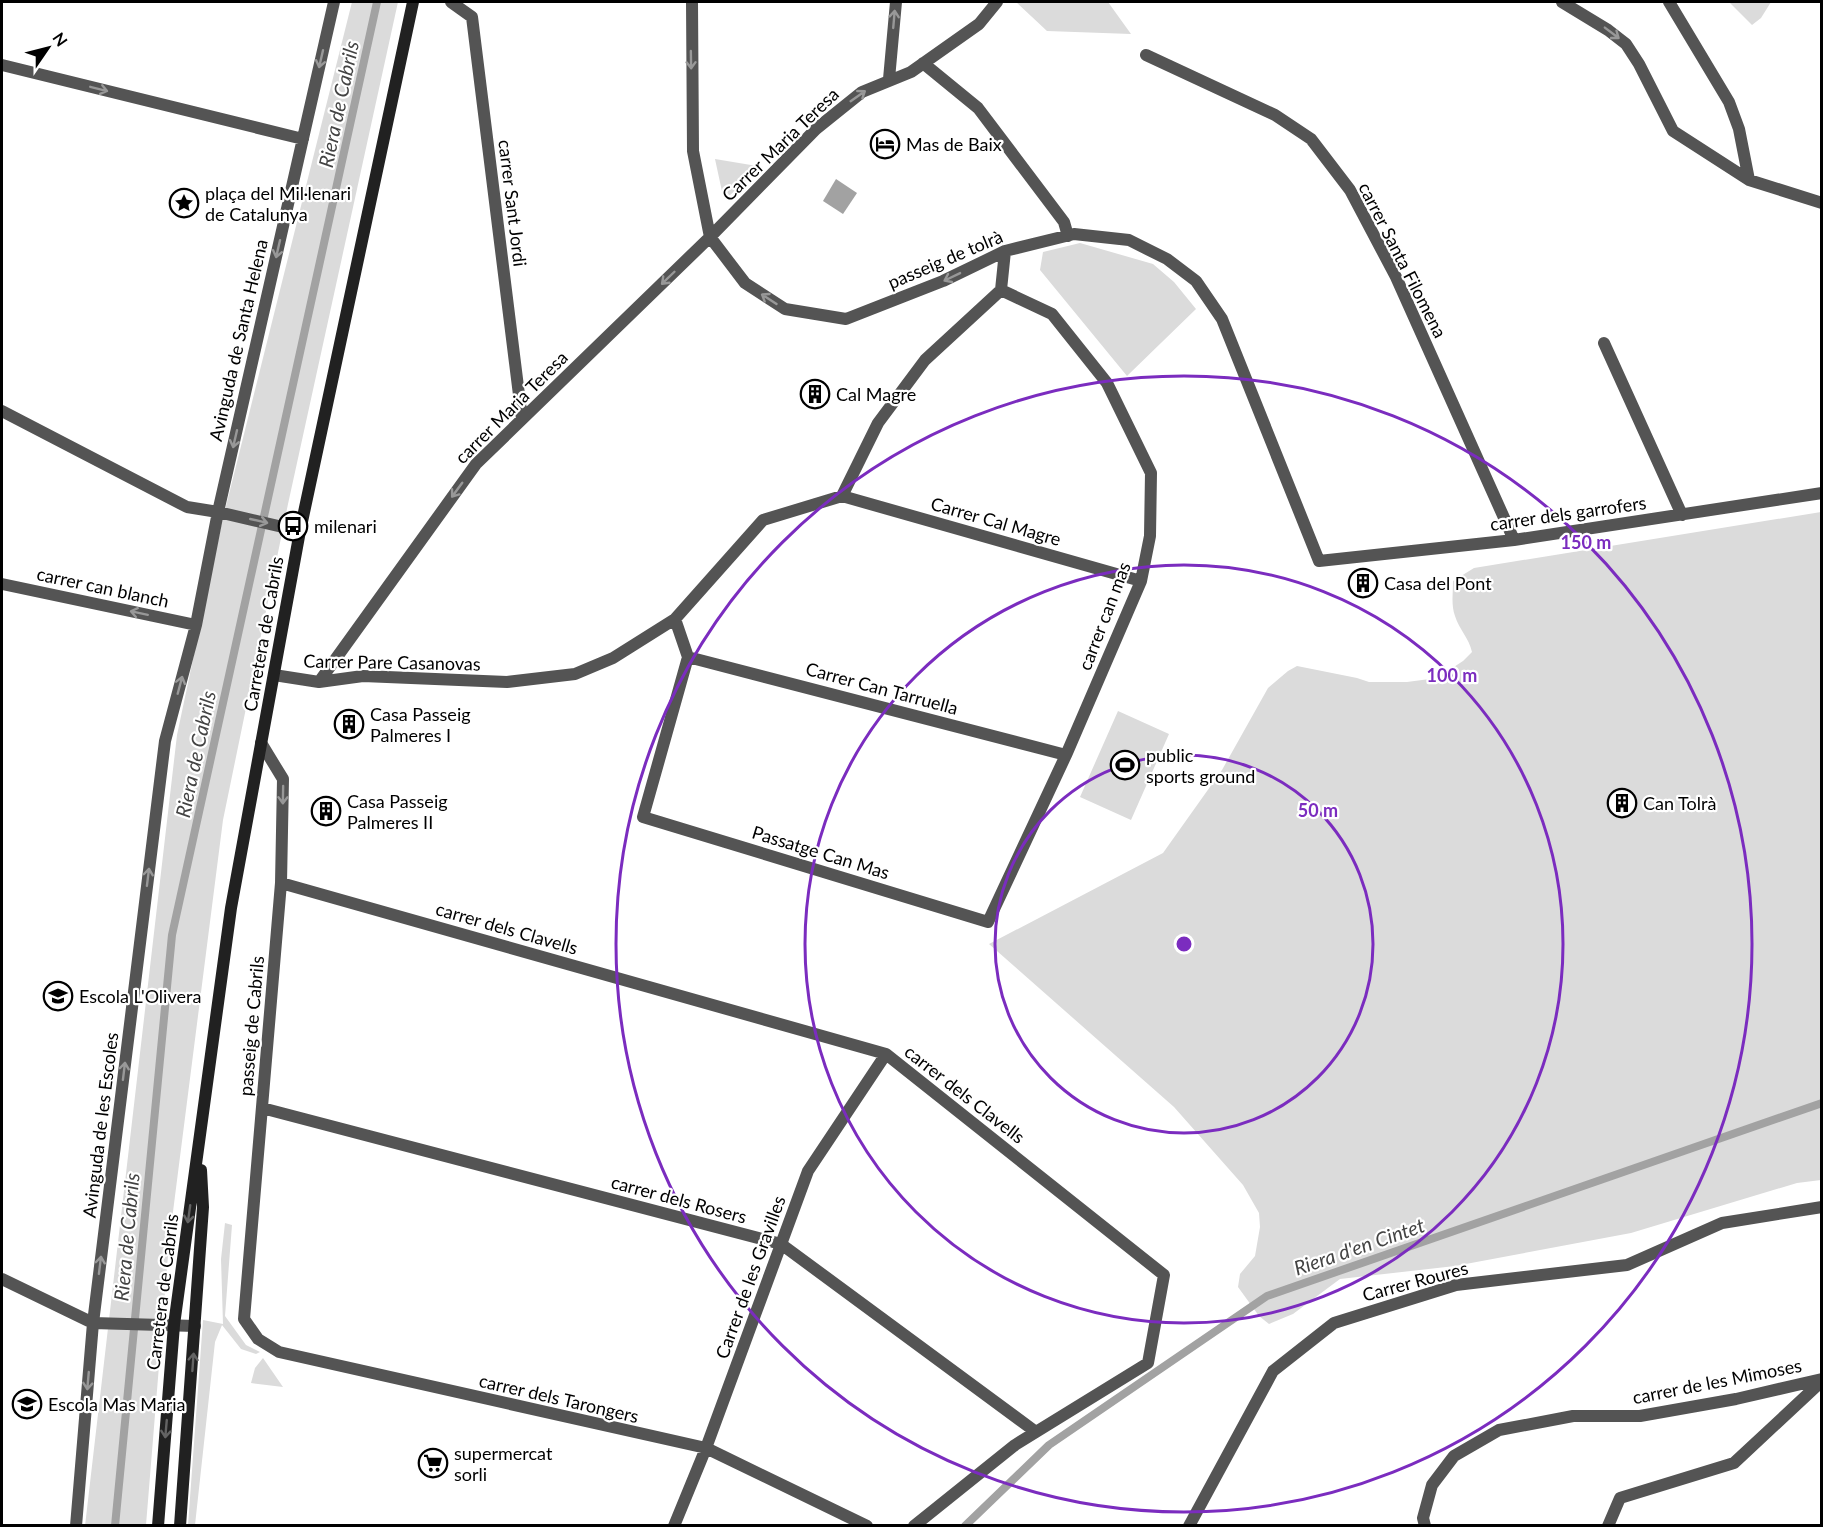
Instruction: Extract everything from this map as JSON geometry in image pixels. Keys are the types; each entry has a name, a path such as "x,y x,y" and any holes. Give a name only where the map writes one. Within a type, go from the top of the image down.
{"street":[{"name":"Avinguda de Santa Helena","path":"196,625 218,512 334,2"},
{"name":"Carretera de Cabrils","path":"158,1526 169,1325 200,1136 231,908 300,531 412,2"},
{"name":"carrer Sant Jordi","path":"451,2 472,17 522,419"},
{"path":"692,2 693,151 710,237"},
{"path":"889,79 896,2"},
{"name":"Carrer Maria Teresa","path":"710,237 816,129 862,92 889,79 911,72 979,24 997,2"},
{"path":"1562,2 1608,30 1626,44 1639,64 1673,131 1749,180 1821,203"},
{"path":"1669,2 1728,102 1739,129 1749,180"},
{"name":"carrer Santa Filomena","path":"1146,55 1275,115 1311,139 1350,190 1396,277 1514,540"},
{"path":"923,63 978,108 1064,222 1068,236"},
{"path":"2,65 303,139"},
{"name":"passeig de tolrà","path":"710,237 745,283 785,309 846,319 943,281 1005,251 1074,234 1129,240 1167,259 1196,281 1222,320 1319,561"},
{"name":"carrer Maria Teresa","path":"319,682 476,464 710,237"},
{"path":"688,657 675,619 763,520 842,496 878,423 925,360 1001,290 1005,251"},
{"name":"carrer can mas","path":"988,922 1066,755 1141,581 1150,536 1151,473 1107,383 1052,314 1001,290"},
{"path":"1604,343 1682,515"},
{"path":"2,411 187,507 300,531"},
{"name":"carrer dels garrofers","path":"1319,561 1514,540 1821,493"},
{"name":"Carrer Cal Magre","path":"842,496 1141,581"},
{"name":"carrer can blanch","path":"2,584 196,625"},
{"name":"Carrer Pare Casanovas","path":"274,675 319,682 363,676 507,682 575,674 613,658 675,619"},
{"name":"Avinguda de les Escoles","path":"76,1526 93,1323 165,741 196,625"},
{"name":"Carrer Can Tarruella","path":"688,657 1066,755"},
{"name":"Passatge Can Mas","path":"688,657 643,817 988,922"},
{"name":"passeig de Cabrils","path":"244,1318 281,884 283,779 261,743"},
{"name":"carrer dels Clavells","path":"281,884 886,1054 1164,1275 1148,1363 1015,1445 914,1526"},
{"name":"Carrer de les Gravilles","path":"674,1526 706,1448 808,1171 886,1054"},
{"name":"carrer dels Rosers","path":"262,1108 781,1244 1036,1432"},
{"name":"Carretera de Cabrils","path":"180,1526 203,1207 200,1136"},
{"name":"Carrer Roures","path":"1189,1526 1273,1371 1334,1323 1456,1285 1628,1265 1722,1223 1821,1207"},
{"path":"2,1279 93,1323 195,1326"},
{"name":"carrer dels Tarongers","path":"244,1318 258,1339 279,1352 706,1448 867,1526"},
{"path":"1608,1526 1620,1498 1734,1463 1821,1380"},
{"name":"carrer de les Mimoses","path":"1425,1526 1423,1518 1432,1485 1454,1456 1500,1430 1573,1416 1640,1416 1736,1399 1821,1380"}],"shaded area":[{"path":"352,2 398,2 288,504 223,820 169,1243 146,1525 85,1526 177,735 222,522"},
{"path":"1016,2 1108,2 1131,34 1047,31"},
{"path":"1729,2 1771,2 1761,18 1752,25"},
{"path":"715,159 763,167 730,195 723,196"},
{"path":"836,179 857,193 843,214 823,201"},
{"path":"1080,243 1153,264 1174,282 1196,309 1127,376 1040,270 1043,252"},
{"path":"1821,512 1821,1180 1797,1183 1631,1233 1455,1266 1340,1279 1293,1314 1269,1324 1259,1316 1238,1287 1240,1274 1255,1256 1260,1227 1259,1213 1243,1185 1174,1107 989,944 1163,853 1222,770 1268,688 1288,671 1297,666 1369,682 1407,682 1437,678 1463,661 1472,652 1454,612 1453,581 1474,568"},
{"name":"public sports ground","path":"1118,711 1169,734 1131,820 1080,797"},
{"path":"225,1223 232,1225 225,1316 246,1345 260,1352 256,1354 241,1349 222,1325 215,1342 195,1525 188,1525 203,1320 223,1324 221,1259"},
{"path":"263,1358 283,1387 251,1383 255,1368"}],"waterway":[{"name":"Riera de Cabrils","path":"115,1526 172,935 377,2"},
{"name":"Riera d'en Cintet","path":"965,1526 1049,1445 1267,1296 1822,1103"}],"place":[{"name":"Mas de Baix","path":"885,144"},
{"name":"plaça del Mil·lenari de Catalunya","path":"184,203"},
{"name":"Cal Magre","path":"815,394"},
{"name":"milenari","path":"293,526"},
{"name":"Casa del Pont","path":"1363,583"},
{"name":"Casa Passeig Palmeres I","path":"349,724"},
{"name":"public sports ground","path":"1125,765"},
{"name":"Can Tolrà","path":"1622,803"},
{"name":"Casa Passeig Palmeres II","path":"326,811"},
{"name":"Escola L'Olivera","path":"58,996"},
{"name":"Escola Mas Maria","path":"27,1404"},
{"name":"supermercat sorli","path":"433,1463"}]}
